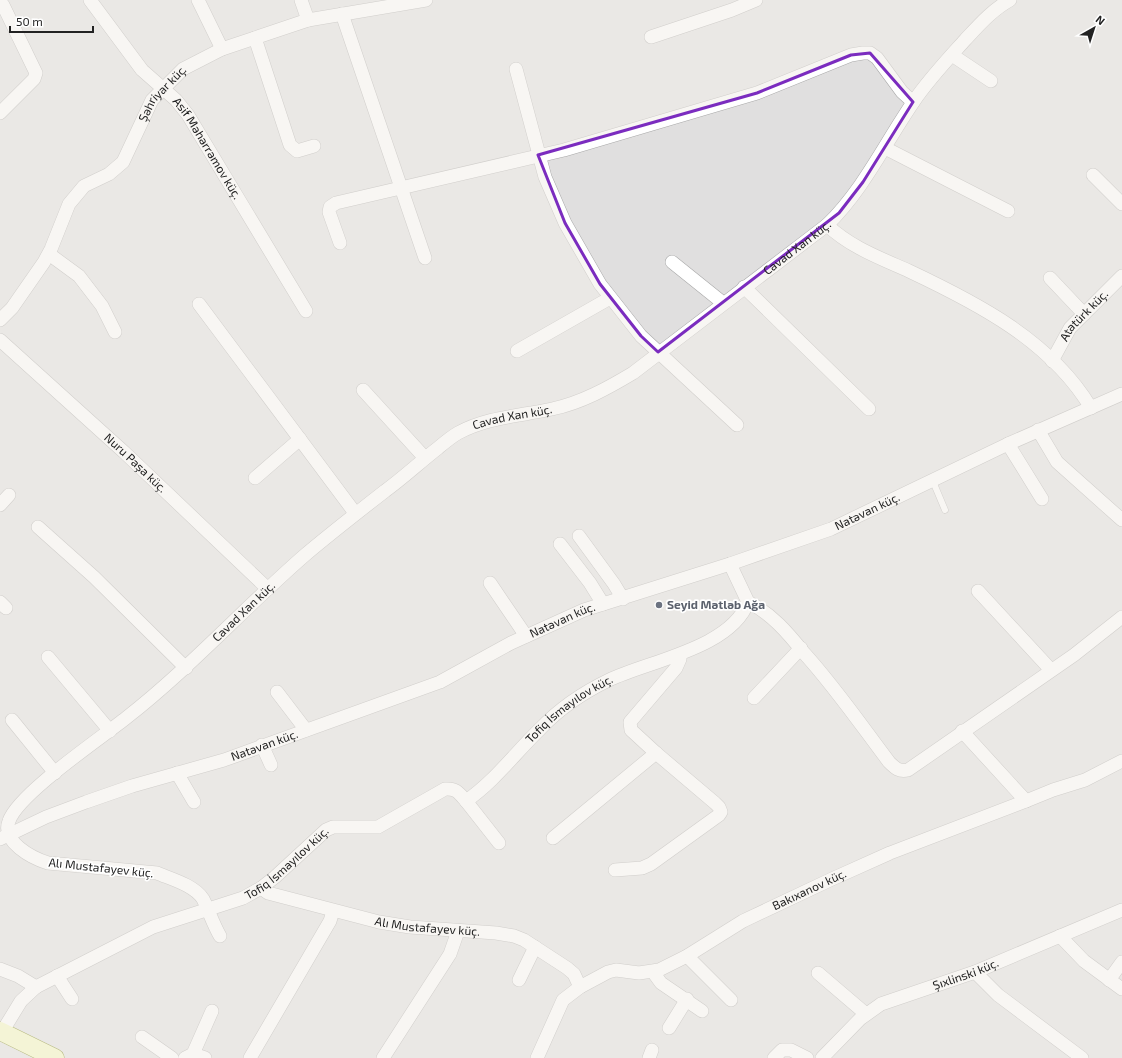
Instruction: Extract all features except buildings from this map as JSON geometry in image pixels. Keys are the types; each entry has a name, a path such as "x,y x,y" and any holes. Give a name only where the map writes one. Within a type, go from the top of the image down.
{"street":[{"name":"Asif Məhərrəmov küç.","path":"90,0 142,70 176,100 188,115 306,311"},
{"path":"198,0 222,49"},
{"path":"301,0 308,20"},
{"name":"Şəhriyar küç.","path":"0,320 12,308 33,279 48,254 69,204 84,186 109,174 123,162 152,100 183,69 222,49 308,20 404,2 426,0"},
{"path":"651,37 732,10 756,0"},
{"name":"Cavad Xan küç.","path":"4,836 8,822 14,811 55,773 110,731 186,668 305,555 355,513 456,434 474,425 494,418 554,408 599,392 633,373 658,352 827,225 851,198 885,148 913,102 937,71 987,16 1000,5 1010,0"},
{"path":"0,113 34,79 36,73 4,5"},
{"path":"342,14 425,258"},
{"path":"255,38 290,145 298,150 314,146"},
{"path":"340,243 329,212 330,207 336,203 564,150 757,93 851,55 870,53 877,58 902,92 913,102"},
{"path":"952,55 991,81"},
{"path":"516,69 545,177 565,223 610,298 641,336 737,425"},
{"path":"885,148 1008,211"},
{"path":"1093,175 1122,204"},
{"path":"827,225 838,236 850,243 944,288 1004,321 1052,361 1081,392 1091,408"},
{"path":"48,254 80,276 102,306 115,332"},
{"path":"672,262 723,303"},
{"name":"Atatürk küç.","path":"1052,361 1070,328 1122,276"},
{"path":"1050,278 1084,314"},
{"path":"744,287 869,409"},
{"path":"517,351 610,298"},
{"path":"199,304 355,513"},
{"name":"Nuru Paşa küç.","path":"0,340 124,452 268,590"},
{"path":"363,390 425,458"},
{"name":"Natəvan küç.","path":"4,836 46,817 86,802 177,773 224,760 262,745 440,682 526,636 603,604 623,599 730,564 837,526 932,479 1038,430 1122,394"},
{"path":"1038,430 1057,462 1122,520"},
{"path":"255,478 300,439"},
{"path":"1008,444 1042,499"},
{"path":"38,527 94,577 186,668"},
{"path":"579,536 614,584 623,599"},
{"path":"560,544 590,583 603,604"},
{"path":"730,564 748,602 765,612 801,648 828,680 889,762 896,769 902,771 908,770 1051,670 1122,617"},
{"path":"490,583 526,636"},
{"path":"978,591 1051,670"},
{"name":"Tofiq İsmayılov küç.","path":"1,1032 21,1001 36,987 153,927 232,902 261,888 326,830 333,827 378,827 445,789 453,788 458,791 466,801 491,782 552,717 580,697 626,672 680,655 706,642 739,618 748,602"},
{"path":"754,698 801,648"},
{"path":"615,870 642,868 651,864 719,815 721,812 715,803 631,730 630,722 676,668 680,655"},
{"path":"48,657 110,731"},
{"path":"276,692 306,730"},
{"path":"12,720 55,773"},
{"path":"962,731 1026,802"},
{"path":"262,745 271,765"},
{"path":"553,838 656,753"},
{"name":"Bakıxanov küç.","path":"537,1058 563,1000 580,986 608,972 653,972 687,956 743,921 766,909 890,853 1026,802 1053,790 1085,780 1122,761"},
{"path":"177,773 194,802"},
{"path":"466,801 499,843"},
{"name":"Alı Mustafayev küç.","path":"4,836 35,859 48,863 157,873 186,885 197,892 202,899 220,936"},
{"name":"Alı Mustafayev küç.","path":"261,888 268,893 379,922 514,936 535,947 574,974 580,986"},
{"name":"Şıxlinski küç.","path":"822,1058 866,1014 881,1004 975,972 1122,910"},
{"path":"250,1058 330,921 333,911"},
{"path":"383,1058 450,954 458,931"},
{"path":"1060,936 1084,961 1122,990"},
{"path":"519,980 535,947"},
{"path":"687,956 730,1000"},
{"path":"1109,980 1122,962"},
{"path":"0,969 18,976 36,987"},
{"path":"653,972 662,983 702,1010"},
{"path":"975,972 998,995 1082,1058"},
{"path":"818,973 866,1014"},
{"path":"58,976 72,999"},
{"path":"670,1028 686,999"},
{"path":"205,1058 189,1056 212,1011"},
{"path":"1,1032 53,1058"},
{"path":"142,1037 172,1058"},
{"path":"774,1058 782,1050 791,1050 807,1058"}],"lane":[{"path":"932,479 945,510"}],"highlighted area":[{"path":"870,53 913,102 863,182 839,213 658,352 641,336 600,284 565,223 538,155 757,93 851,55"}],"shaded area":[{"path":"0,0 1122,0 1122,1058 0,1058"}],"place":[{"name":"Seyid Mətləb Ağa","path":"659,605"}]}
